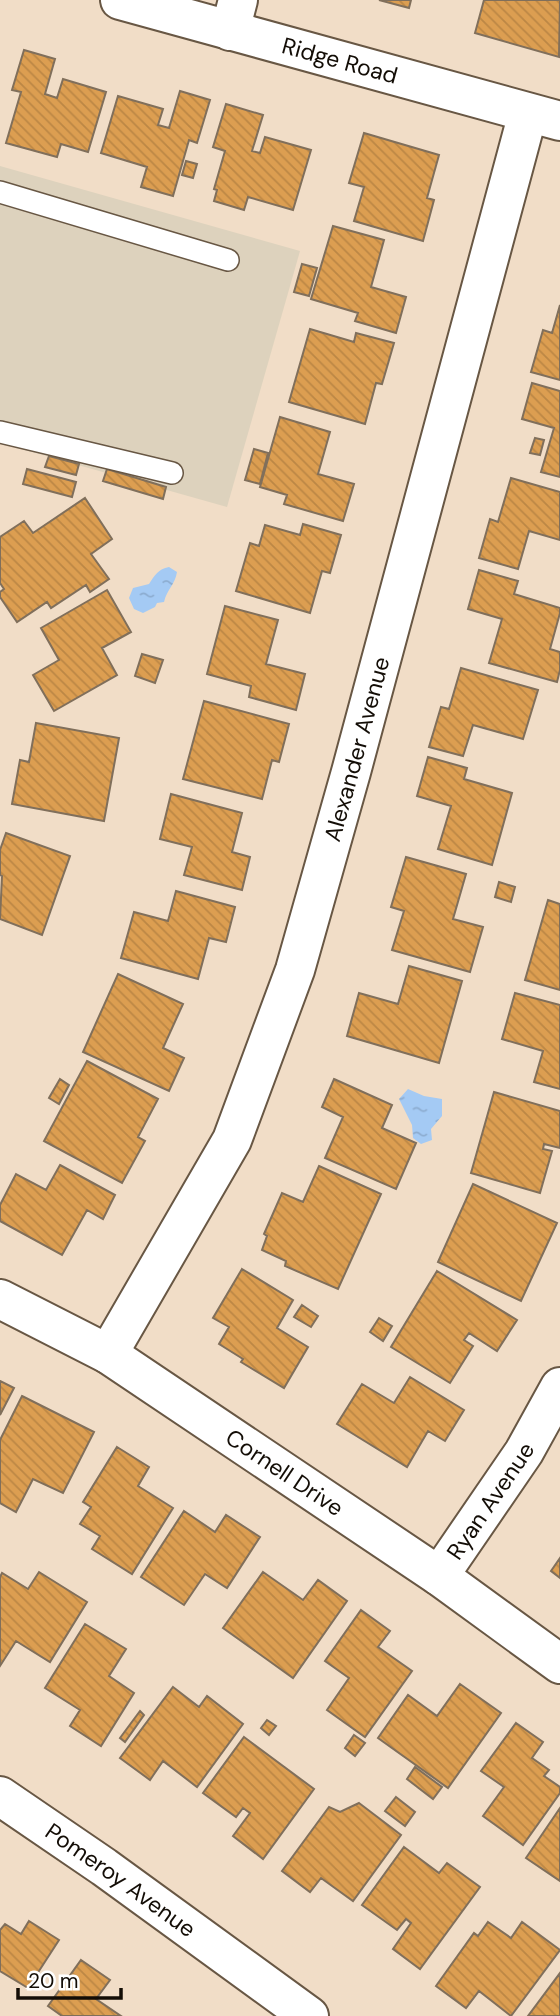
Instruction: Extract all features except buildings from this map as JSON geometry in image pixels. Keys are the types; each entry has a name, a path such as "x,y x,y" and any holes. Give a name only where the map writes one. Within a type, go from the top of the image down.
{"street":[{"name":"Ridge Road","path":"120,0 234,15 544,117"},
{"name":"Alexander Avenue","path":"108,1354 232,1140 295,970 544,117"},
{"name":"Cornell Drive","path":"0,1299 108,1354 439,1577 560,1664"},
{"name":"Ryan Avenue","path":"439,1577 524,1452 560,1387"},
{"name":"Pomeroy Avenue","path":"0,1796 104,1867 309,2016"}],"lane":[{"path":"0,192 228,260"},
{"path":"0,432 172,473"}],"shaded area":[{"path":"0,166 300,251 227,507 0,443"}],"water":[{"path":"169,567 177,572 164,602 157,603 143,613 134,609 129,598 133,588 149,584 159,571"},
{"path":"408,1089 424,1096 442,1099 442,1116 431,1129 432,1140 421,1144 413,1138 412,1125 399,1099"}]}
